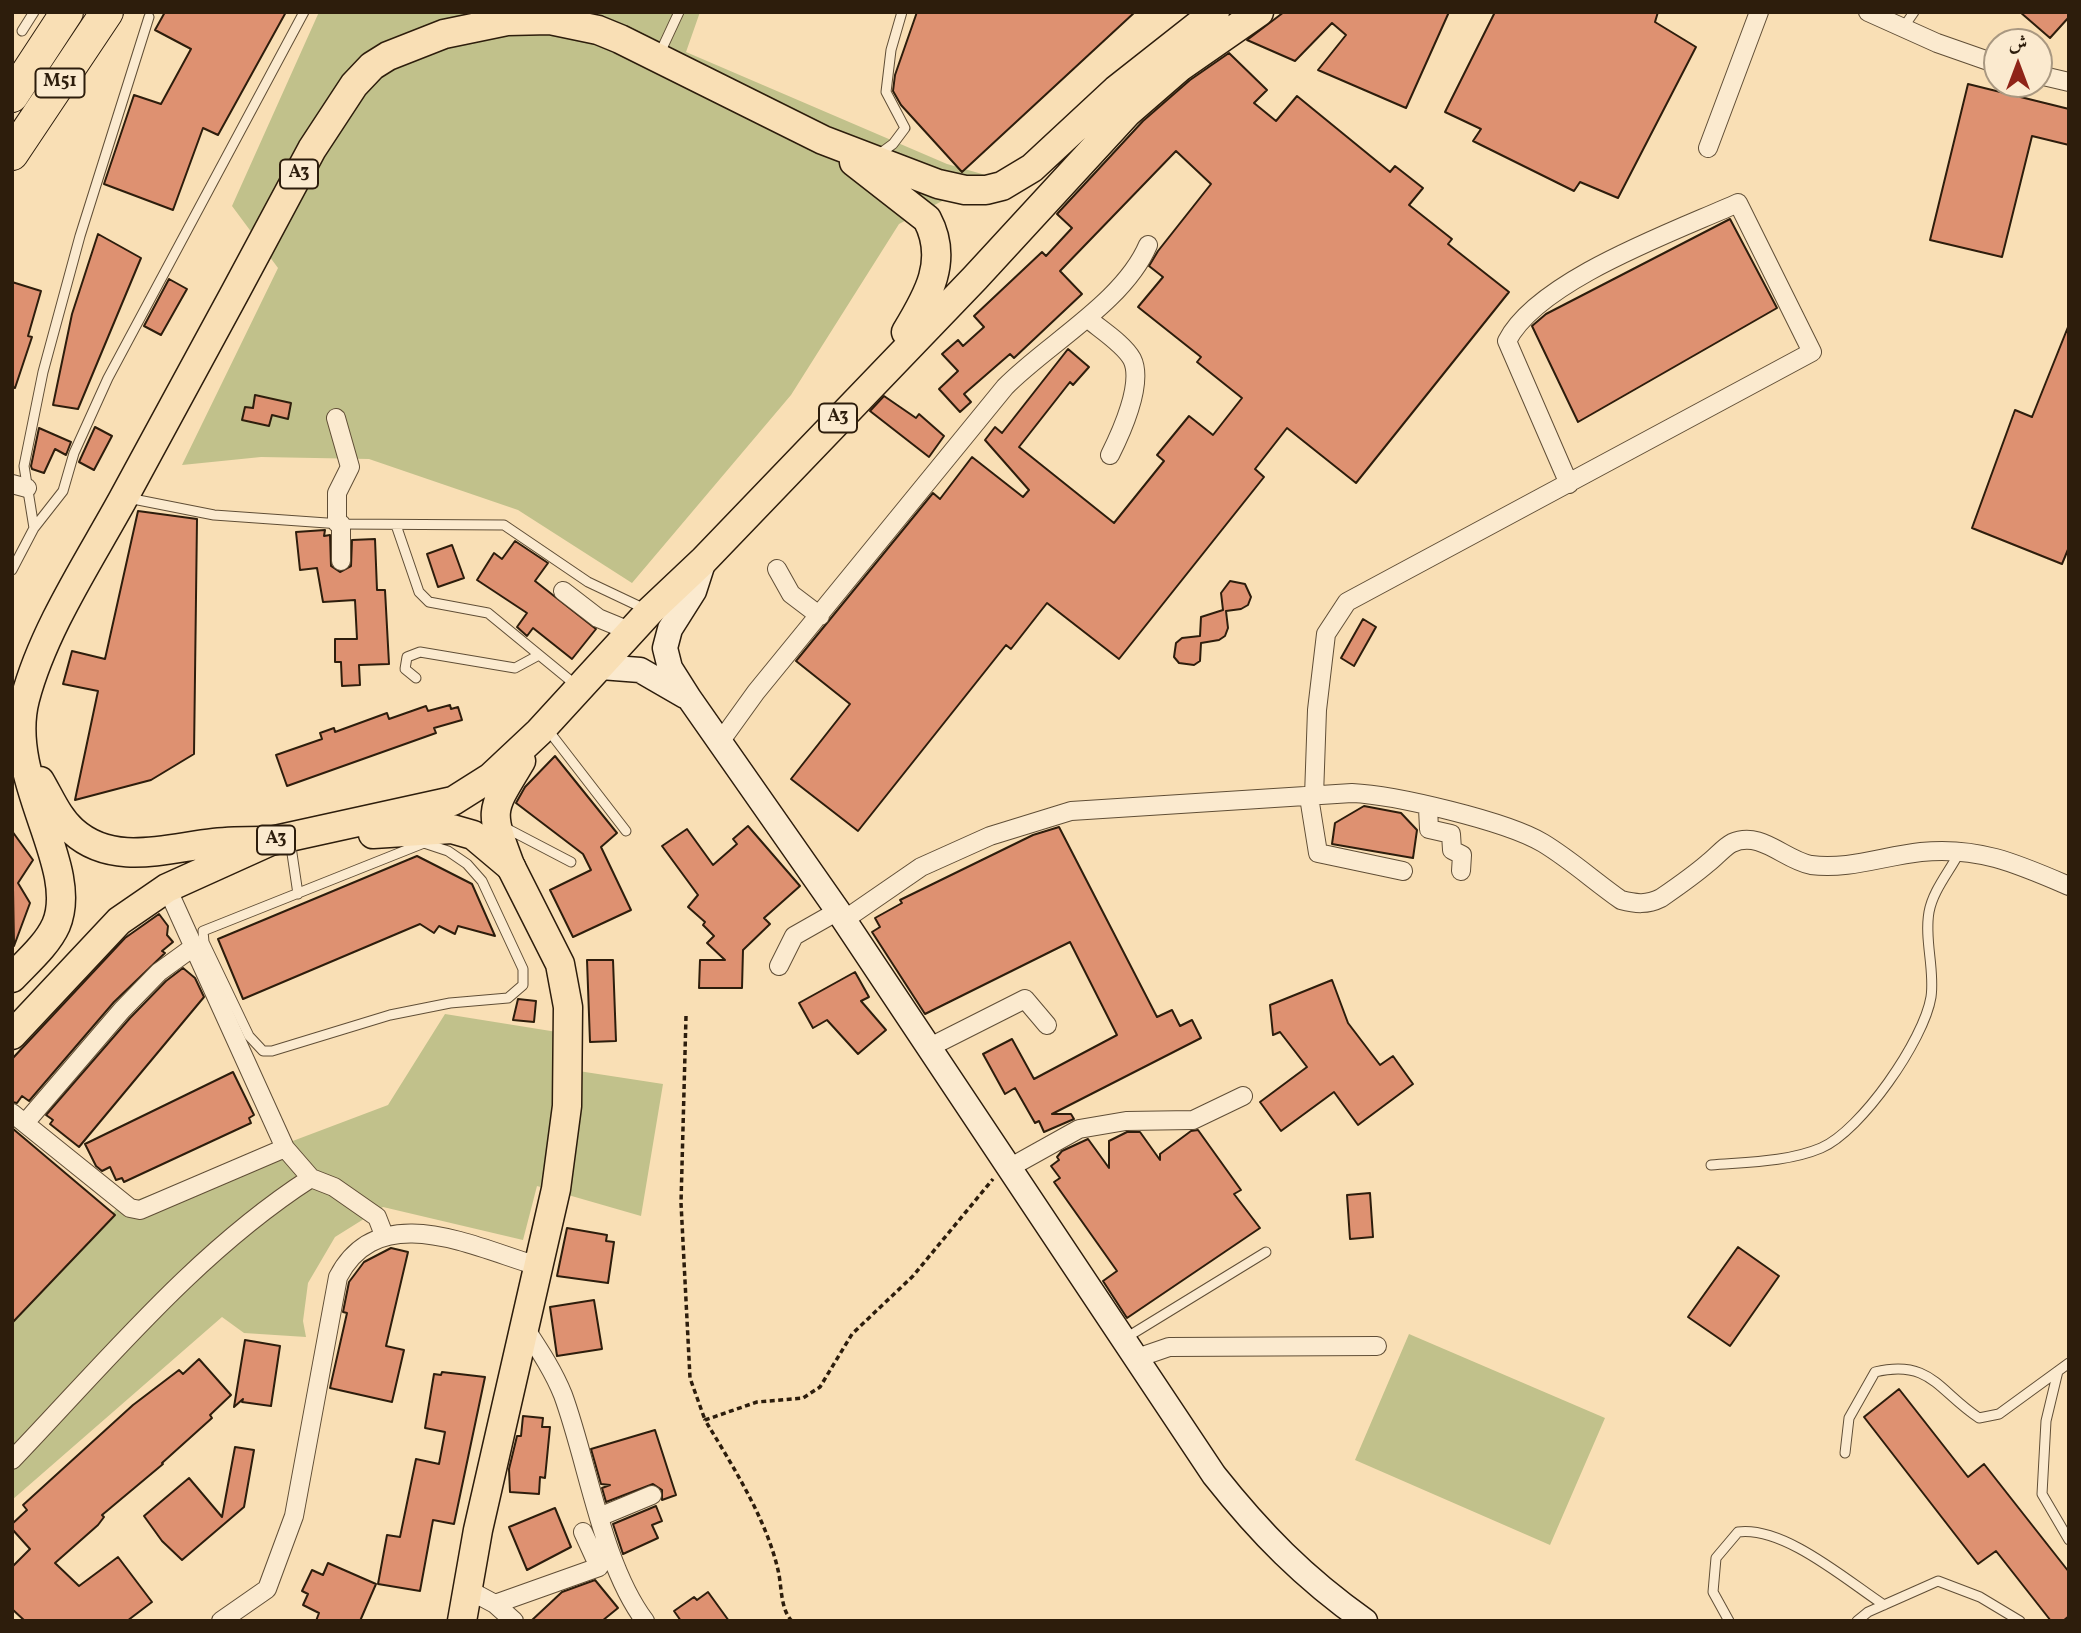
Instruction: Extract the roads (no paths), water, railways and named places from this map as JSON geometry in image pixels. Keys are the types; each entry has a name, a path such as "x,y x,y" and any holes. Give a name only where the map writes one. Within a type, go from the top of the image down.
{"highway":[{"name":"M51","path":"12,96 67,12"},
{"name":"M51","path":"12,155 107,12"}],"main road":[{"name":"A3","path":"12,978 52,932 60,914 61,896 57,868 20,749 22,712 32,675 73,591 312,149 354,85 372,66 435,36 526,20 550,20 598,30 823,140 965,190 1002,187 1032,168 1116,90 1215,12"},
{"name":"A3","path":"12,1035 118,921 167,888 280,840 453,801 491,777 542,729 641,622 975,278 1127,113 1180,67 1259,12"},
{"path":"823,140 909,204 927,219 933,231 937,264 933,284 883,370"},
{"path":"704,560 694,591 670,629 665,648 670,668 841,916 1214,1475 1250,1521 1322,1591 1365,1621"},
{"path":"601,667 640,670 689,698"},
{"path":"462,1621 565,1131 568,1007 554,947 511,867 494,821 496,805 542,729"},
{"path":"20,749 65,822 83,839 105,849 143,852 216,843 280,840"},
{"path":"324,832 377,834 452,829 473,835 511,867"}],"street":[{"path":"1709,148 1759,12"},
{"path":"1868,12 1983,59"},
{"path":"1403,871 1318,853 1311,797 1326,634 1347,602 1569,484 1812,352 1738,203 1591,270 1530,310 1515,325 1507,341 1537,416 1569,484"},
{"path":"720,742 756,692 1005,387 1028,363 1087,318 1142,260 1148,245"},
{"path":"1087,318 1132,358 1136,374 1125,423 1110,455"},
{"path":"336,418 349,467 337,493 341,561"},
{"path":"777,569 791,594 820,616"},
{"path":"564,591 598,618 641,622"},
{"path":"779,966 794,936 841,916 920,867 990,835 1071,811 1378,794 1497,825 1540,841 1621,900 1634,903 1648,904 1661,898 1731,843 1749,839 1766,843 1791,860 1812,865 1847,866 1923,852 1960,851 2004,858 2069,886"},
{"path":"1428,808 1429,829 1451,834 1452,850 1462,855 1461,871"},
{"path":"167,888 285,1148 311,1178 334,1186 377,1217 384,1235"},
{"path":"192,948 159,972 18,1118 130,1208 140,1210 285,1148"},
{"path":"928,1048 1025,999 1047,1026"},
{"path":"1007,1166 1079,1129 1126,1121 1193,1120 1242,1096"},
{"path":"12,1460 167,1298 269,1205 311,1178"},
{"path":"221,1621 267,1589 294,1516 338,1277 356,1250 384,1235 420,1234 538,1266"},
{"path":"523,1325 547,1360 562,1393 599,1517 632,1603 645,1621"},
{"path":"1131,1349 1377,1346"},
{"path":"599,1517 652,1495"},
{"path":"495,1604 599,1567 583,1532"},
{"path":"467,1589 495,1604 514,1621"}],"lane":[{"path":"22,30 34,12"},
{"path":"12,570 34,528 62,491 74,453 108,378 304,12"},
{"path":"658,57 679,12"},
{"path":"873,159 893,144 905,128 886,92 891,50 902,12"},
{"path":"1903,28 1914,12"},
{"path":"34,528 20,486 43,372 80,236 149,17"},
{"path":"124,497 214,515 339,524 504,526 641,622"},
{"path":"396,525 419,592 429,602 488,613 579,687"},
{"path":"416,678 405,669 407,657 420,652 515,668 539,655"},
{"path":"542,729 626,831"},
{"path":"494,821 571,862"},
{"path":"280,840 298,894"},
{"path":"424,843 448,851 467,863 482,881 523,969 523,985 508,998 450,1003 390,1015 263,1051 249,1036 204,942 203,931 298,894 424,843"},
{"path":"1711,1165 1754,1162 1822,1147 1841,1134 1893,1076 1905,1059 1927,1014 1931,996 1929,911 1960,851"},
{"path":"1131,1349 1266,1252"},
{"path":"1845,1453 1850,1418 1875,1372 1900,1366 1930,1377 1959,1405 1979,1418 1999,1415 2069,1363"},
{"path":"2058,1371 2046,1421 2042,1494 2069,1540"},
{"path":"1729,1621 1713,1592 1716,1558 1738,1532 1756,1530 1800,1549 1884,1605"},
{"path":"1857,1621 1884,1605 1938,1581 1980,1597 2020,1621"}]}
